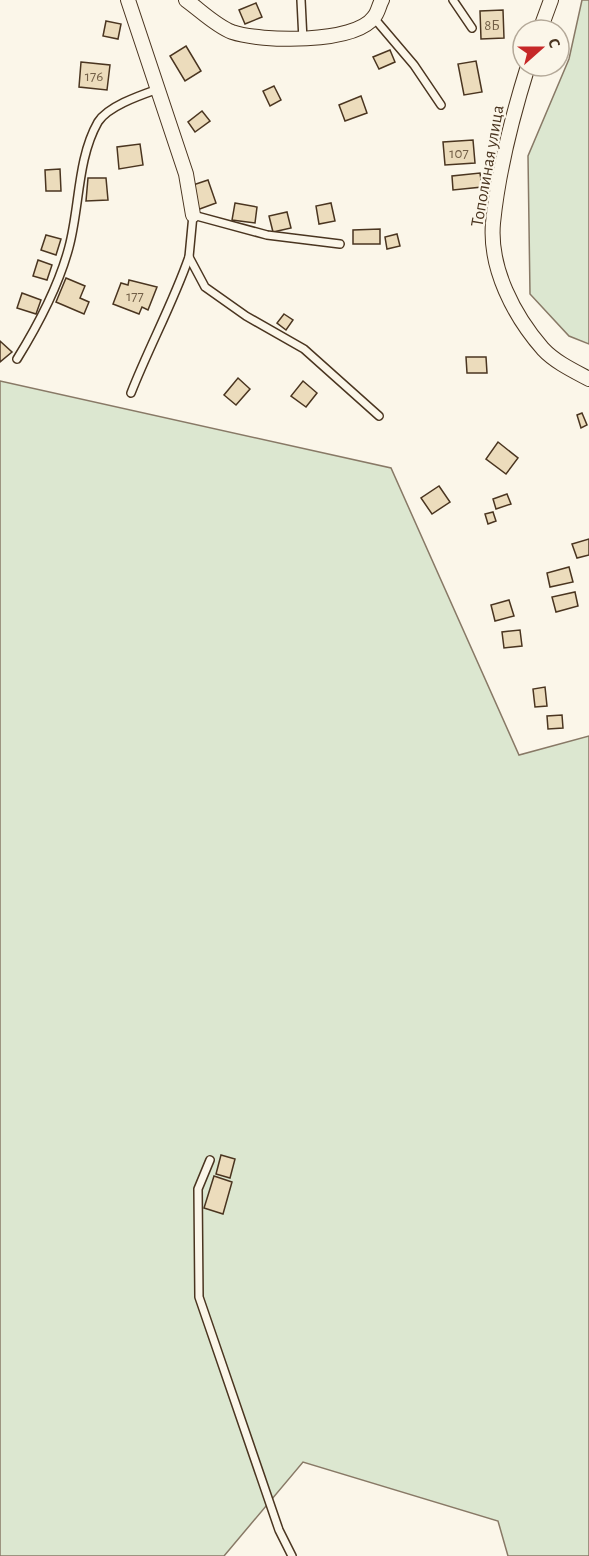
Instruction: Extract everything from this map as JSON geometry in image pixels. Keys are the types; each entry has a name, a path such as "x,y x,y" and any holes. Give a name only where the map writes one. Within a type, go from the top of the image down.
{"street":[{"path":"128,0 186,174 193,215"},
{"path":"186,0 230,31 265,39 303,40 360,27 374,18 381,0"},
{"path":"544,18 551,0"},
{"name":"Тополиная улица","path":"524,78 515,109 492,225 497,266 510,302 544,350 589,379"}],"lane":[{"path":"301,0 303,40"},
{"path":"453,0 472,28"},
{"path":"374,18 414,65 441,105"},
{"path":"17,359 35,330 69,248 87,151 99,120 125,101 158,89"},
{"path":"130,393 149,348 176,296 189,257 193,215 267,235 340,244"},
{"path":"189,257 205,287 246,316 304,349 379,416"},
{"path":"210,1160 198,1189 199,1297 279,1530 292,1556"}],"green space":[{"path":"582,0 589,0 589,344 569,336 530,294 528,156 561,78 571,78 571,50"},
{"path":"0,381 391,468 519,755 589,736 589,1556 508,1556 498,1521 303,1462 224,1556 0,1556"}],"building":[{"path":"256,3 262,17 245,24 239,10"},
{"path":"503,10 504,38 481,39 480,11"},
{"path":"106,21 121,24 118,39 103,36"},
{"path":"186,46 201,71 185,81 170,56"},
{"path":"390,50 395,62 379,69 373,57"},
{"path":"476,61 482,92 464,95 458,64"},
{"path":"81,62 110,65 107,90 79,87"},
{"path":"274,86 281,100 270,106 263,91"},
{"path":"361,96 367,113 345,121 339,105"},
{"path":"202,111 210,121 195,132 188,122"},
{"path":"473,140 475,163 445,165 443,142"},
{"path":"140,144 143,165 119,169 117,147"},
{"path":"60,169 61,191 46,191 45,170"},
{"path":"480,173 482,187 453,190 452,176"},
{"path":"88,178 106,178 108,200 86,201"},
{"path":"208,180 216,203 197,210 190,186"},
{"path":"235,203 257,207 255,223 232,220"},
{"path":"331,203 335,221 319,224 316,206"},
{"path":"287,212 291,228 273,232 269,216"},
{"path":"380,229 380,244 353,244 353,230"},
{"path":"397,234 400,246 387,249 385,237"},
{"path":"46,235 61,239 56,255 41,250"},
{"path":"38,260 52,265 47,280 33,276"},
{"path":"66,278 85,286 80,298 89,302 84,314 56,302"},
{"path":"129,280 157,287 148,310 142,307 139,314 113,304 121,283 128,285"},
{"path":"22,293 41,300 36,314 17,308"},
{"path":"284,314 293,320 286,330 277,323"},
{"path":"0,341 12,352 0,362"},
{"path":"466,357 486,357 487,373 467,373"},
{"path":"238,378 250,389 236,405 224,395"},
{"path":"303,381 317,393 306,407 291,396"},
{"path":"582,413 587,425 581,428 577,415"},
{"path":"498,442 518,458 506,474 486,459"},
{"path":"439,486 450,502 432,514 421,498"},
{"path":"507,494 511,504 496,509 493,499"},
{"path":"493,512 496,521 488,524 485,514"},
{"path":"589,539 589,555 577,558 572,544"},
{"path":"569,567 573,582 550,587 547,573"},
{"path":"575,592 578,606 556,612 552,597"},
{"path":"509,600 514,616 495,621 491,605"},
{"path":"520,630 522,646 504,648 502,632"},
{"path":"545,687 547,706 535,707 533,689"},
{"path":"562,715 563,728 548,729 547,716"},
{"path":"221,1155 235,1159 230,1178 216,1174"},
{"path":"214,1176 232,1182 223,1214 204,1208"}]}
